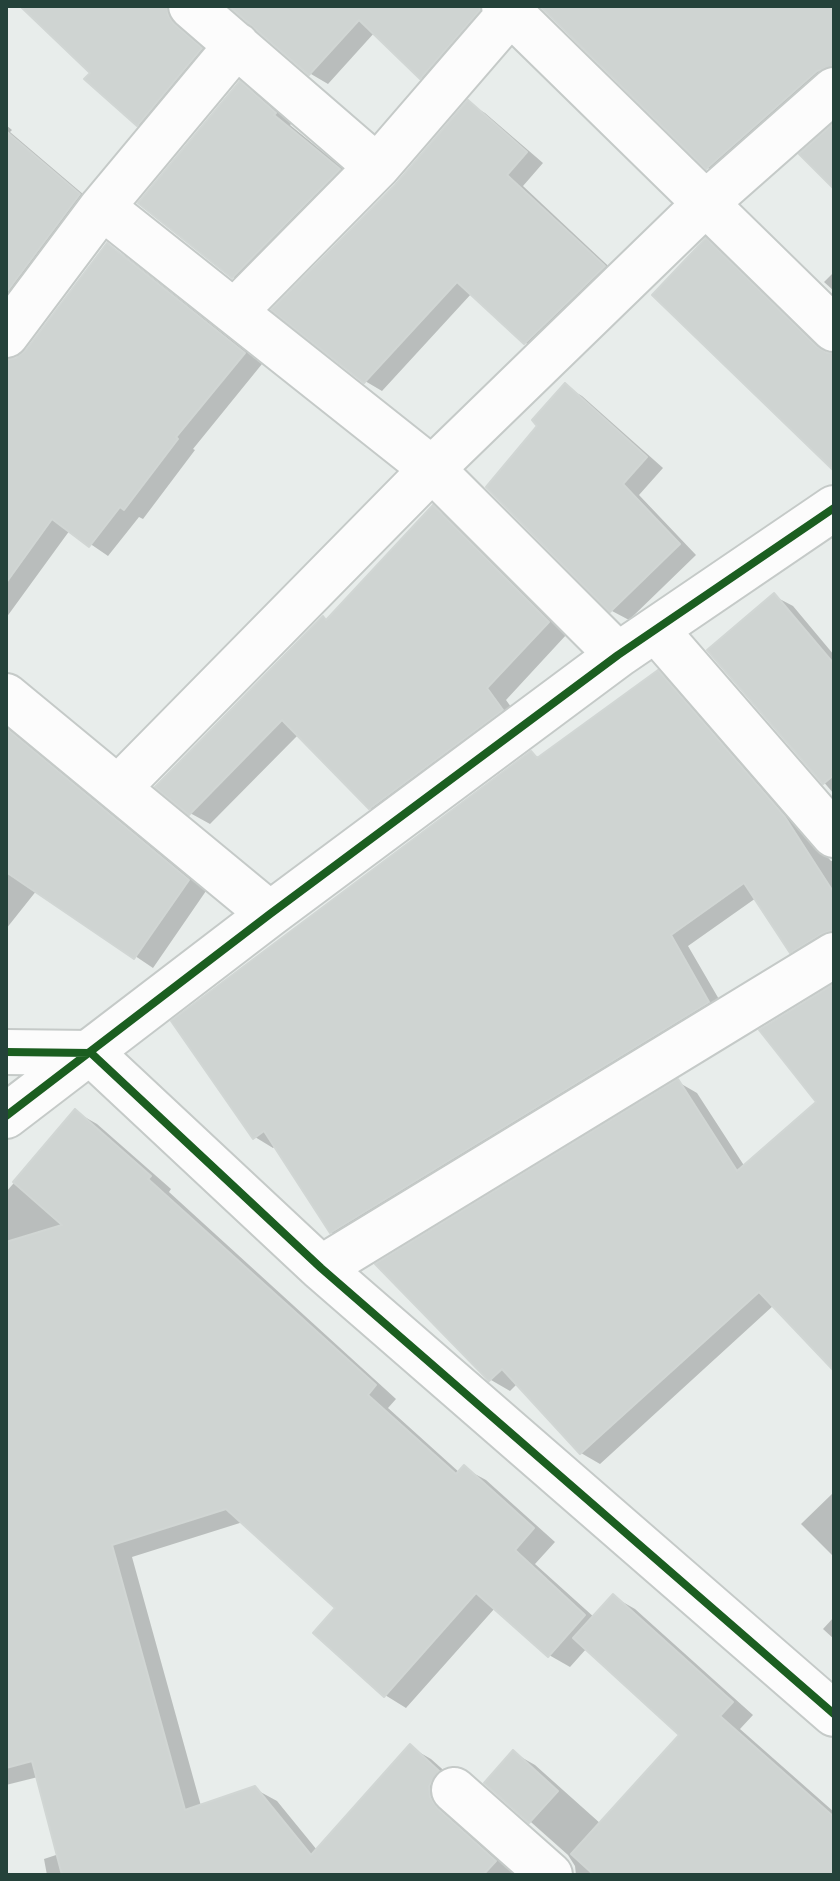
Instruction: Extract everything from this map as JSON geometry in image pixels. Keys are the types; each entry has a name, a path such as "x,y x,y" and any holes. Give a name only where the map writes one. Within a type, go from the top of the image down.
{"street":[{"path":"191,6 377,167"},
{"path":"235,311 377,167 510,8 834,329"},
{"path":"6,335 102,207 237,45"},
{"path":"118,788 432,469 706,203 834,90"},
{"path":"102,207 432,469 618,655"},
{"path":"6,1116 270,914 618,655 834,508"},
{"path":"656,630 834,835"},
{"path":"6,696 270,914"},
{"path":"321,1268 834,955"},
{"path":"6,1052 91,1053 321,1268 834,1714"},
{"path":"454,1790 550,1875"}],"building":[{"path":"20,6 167,6 174,24 202,48 137,126 84,79 90,73"},
{"path":"229,6 480,6 480,10 420,79 359,20 309,75"},
{"path":"540,6 834,6 834,66 817,71 706,169"},
{"path":"240,81 276,113 274,115 340,169 232,278 138,203"},
{"path":"468,100 527,152 507,175 605,266 524,344 457,282 364,383 271,310 395,185"},
{"path":"834,123 834,189 799,154"},
{"path":"6,131 80,194 6,293"},
{"path":"706,238 817,347 834,353 834,471 652,295"},
{"path":"107,243 245,353 176,437 178,439 124,510 120,507 89,547 52,519 6,583 6,360 16,358 26,350"},
{"path":"565,383 647,457 623,484 680,544 610,612 486,487 537,426 532,420"},
{"path":"433,505 549,622 487,688 503,710 369,809 282,720 189,815 155,787 323,616 326,620"},
{"path":"774,593 834,664 834,775 823,784 707,650"},
{"path":"658,670 785,817 834,893 834,930 821,934 790,953 744,883 671,935 709,1002 330,1233 264,1131 253,1139 171,1021 531,751 537,758"},
{"path":"6,728 189,880 134,959 6,872"},
{"path":"834,984 834,1371 759,1292 580,1454 502,1369 489,1381 375,1264 678,1079 737,1171 816,1102 759,1030"},
{"path":"75,1109 376,1385 368,1395 456,1474 464,1465 534,1528 515,1550 585,1615 548,1657 476,1593 384,1697 313,1633 335,1608 226,1509 112,1545 185,1810 255,1786 311,1855 410,1744 439,1771 429,1786 430,1797 437,1808 496,1861 483,1875 62,1875 32,1761 6,1768 6,1242 62,1225 13,1182"},
{"path":"613,1594 733,1702 720,1716 834,1817 834,1875 594,1875 571,1854 679,1735 573,1638"},
{"path":"513,1750 558,1791 529,1823 484,1783"}],"cycle path":[{"path":"6,1116 270,914 618,655 834,508"},
{"path":"6,1052 91,1053 321,1268 834,1714"}]}
